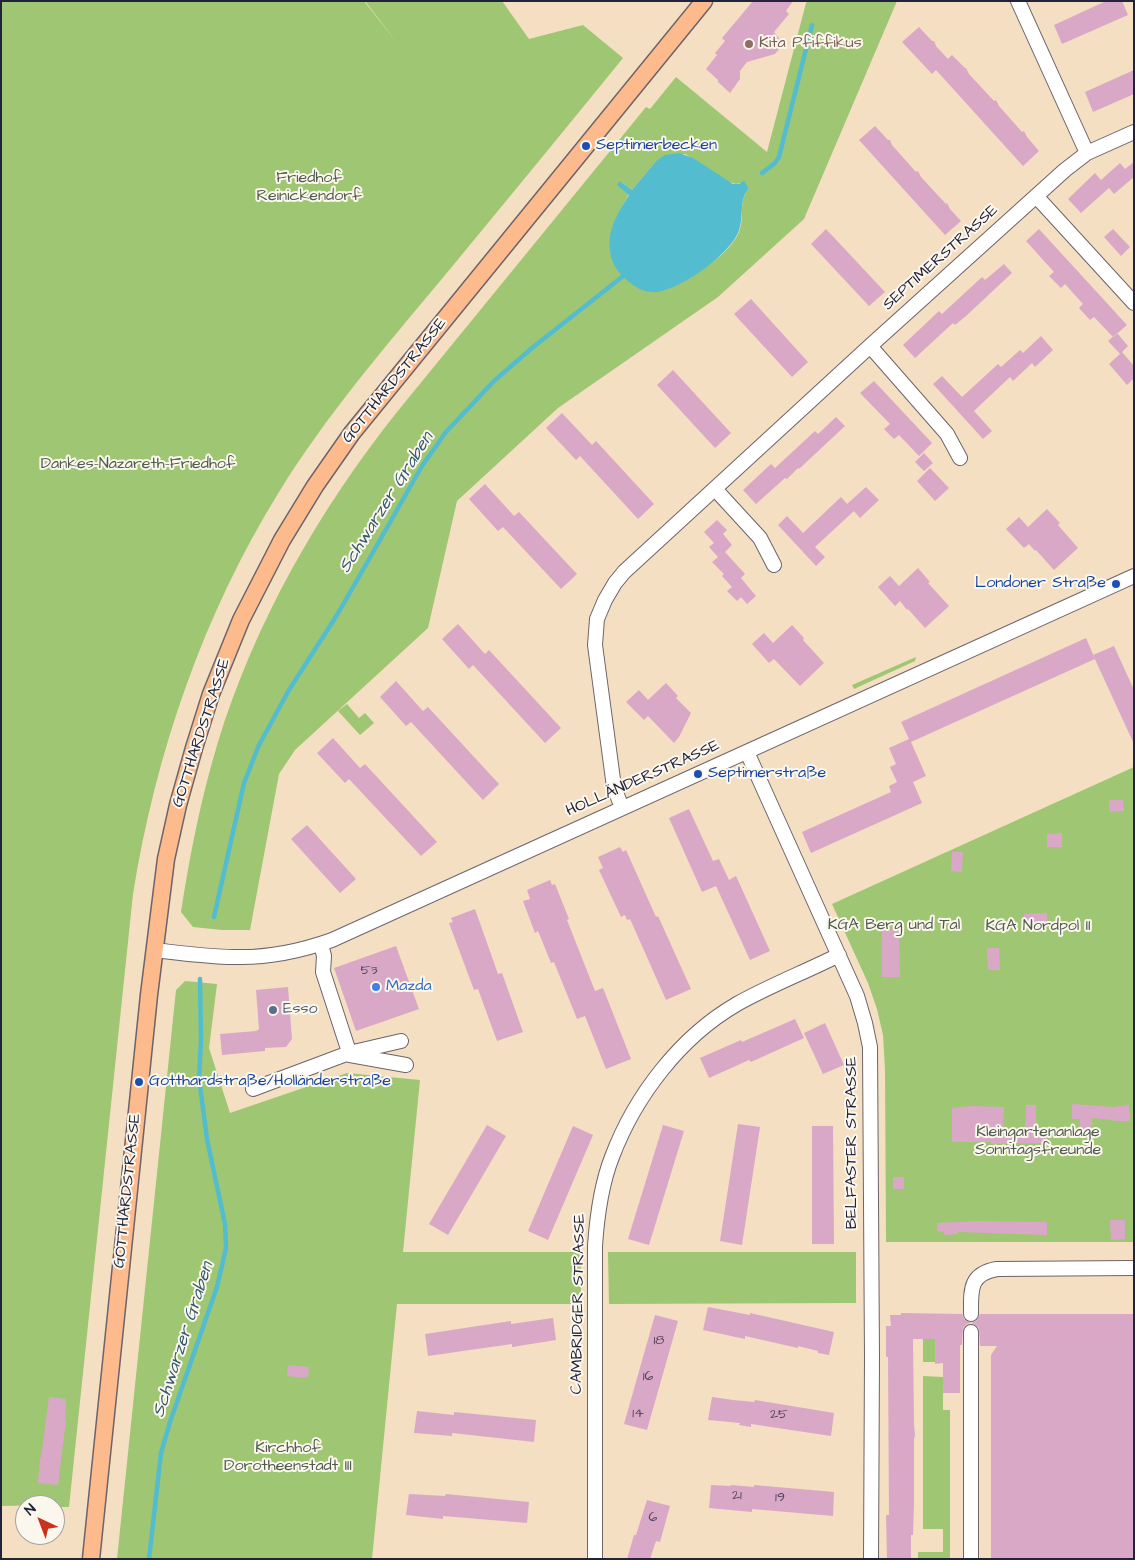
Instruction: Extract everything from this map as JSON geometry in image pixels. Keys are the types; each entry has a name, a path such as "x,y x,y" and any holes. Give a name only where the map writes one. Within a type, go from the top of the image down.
{"main road":[{"name":"GOTTHARDSTRASSE","path":"91,1559 154,950 168,848 181,790 211,694 241,620 282,540 315,486 352,433 704,1"}],"street":[{"path":"1018,1 1087,153"},
{"name":"SEPTIMERSTRASSE","path":"622,808 614,787 596,654 597,619 615,583 624,572 1036,196 1087,153 1134,132"},
{"path":"1036,196 1134,303"},
{"path":"870,346 947,434 960,458"},
{"path":"715,489 760,538 774,565"},
{"name":"HOLLÄNDERSTRASSE","path":"154,950 234,958 274,955 321,944 1134,576"},
{"name":"BELFASTER STRASSE","path":"747,752 857,996 870,1047 871,1559"},
{"path":"321,944 324,956 323,972 350,1056 406,1065"},
{"name":"CAMBRIDGER STRASSE","path":"595,1559 595,1246 598,1209 611,1158 624,1128 649,1086 668,1061 686,1043 712,1021 737,1004 839,955"},
{"path":"253,1090 349,1053 401,1041"},
{"path":"971,1314 974,1281 988,1270 997,1268 1134,1268"},
{"path":"971,1559 972,1332"}],"green space":[{"path":"1,1 364,1 398,44 365,1 502,1 529,39 583,25 623,58 377,357 316,436 279,492 252,539 227,587 205,636 169,737 143,841 133,894 69,1507 65,1507 65,1495 15,1495 15,1506 1,1506"},
{"path":"808,1 897,1 804,219 718,297 558,408 457,501 428,628 295,750 279,774 250,930 193,927 181,912 188,869 206,784 233,697 270,611 292,569 341,488 397,412 646,107 650,109 676,77 767,152","holes":["685,154 729,182 741,183 749,189 744,198 741,227 736,238 726,250 696,274 664,290 645,290 627,279 613,258 610,247 613,226 629,194 620,181 632,190 656,161"]},
{"path":"916,657 915,661 854,689 852,685"},
{"path":"347,704 359,718 365,713 374,723 360,735 338,711"},
{"path":"1134,767 1134,1242 886,1242 885,1069 883,1035 868,983 832,904"},
{"name":"Kirchhof Dorotheenstadt III","path":"185,981 217,984 209,1048 230,1113 347,1073 420,1080 403,1252 581,1252 581,1304 397,1304 372,1559 117,1559 176,990"},
{"path":"608,1252 856,1252 856,1303 609,1304"},
{"path":"923,1339 936,1339 943,1356 935,1356 935,1362 923,1362"},
{"path":"923,1376 943,1377 943,1410 950,1410 950,1559 918,1559 918,1552 943,1552 943,1529 923,1529"}],"water":[{"name":"Septimerbecken","path":"679,153 693,158 733,184 739,184 744,181 749,189 742,204 739,230 724,252 704,269 682,283 662,291 647,291 636,287 625,278 618,271 611,257 610,236 612,229 617,215 629,195 617,185 620,181 632,190 656,161 665,155"}],"building":[{"path":"753,1 793,1 786,11 789,14 774,32 781,41 781,47 775,54 747,62 740,71 740,79 730,93 706,69 717,55 715,53 725,41 722,38"},
{"path":"1106,1 1122,1 1128,15 1062,44 1054,25"},
{"path":"919,27 934,41 948,59 952,55 966,68 969,74 994,101 996,100 1022,132 1024,131 1039,151 1023,166 936,70 932,74 902,42"},
{"path":"1134,70 1134,94 1093,112 1085,92"},
{"path":"875,126 890,140 892,145 916,172 918,171 921,177 947,203 961,221 945,235 859,140"},
{"path":"1134,162 1134,177 1114,194 1109,188 1081,213 1068,199 1095,173 1101,180 1120,163 1125,169"},
{"path":"826,229 885,292 869,306 811,244"},
{"path":"1039,229 1127,325 1113,337 1094,317 1090,320 1079,308 1083,304 1065,284 1061,288 1049,276 1054,272 1026,241"},
{"path":"1113,229 1130,247 1121,256 1104,237"},
{"path":"1004,264 1012,273 966,316 955,325 953,323 915,358 903,345 939,311 942,314 982,277 985,280"},
{"path":"751,299 808,362 792,377 734,314"},
{"path":"1117,333 1128,346 1120,354 1108,341"},
{"path":"1041,336 1053,350 1035,367 1032,363 1013,381 1010,377 974,411 992,431 983,439 933,384 942,376 962,397 998,364 1001,367 1020,350 1023,353"},
{"path":"1122,352 1134,366 1134,378 1127,385 1109,364"},
{"path":"673,370 731,433 715,448 657,385"},
{"path":"874,381 932,443 919,456 899,435 894,439 884,429 890,424 860,393"},
{"path":"562,413 592,445 596,441 654,504 638,519 580,456 576,460 546,428"},
{"path":"836,417 845,426 799,469 787,479 785,478 756,504 743,490 771,464 775,468 815,431 818,434"},
{"path":"924,453 933,463 924,471 915,462"},
{"path":"930,468 949,488 935,501 917,481"},
{"path":"485,484 514,516 519,512 577,574 561,589 503,527 498,531 469,499"},
{"path":"866,487 879,500 860,518 854,511 815,547 825,557 816,566 778,525 787,516 803,533 841,497 847,504"},
{"path":"1047,509 1078,548 1054,570 1029,544 1024,548 1006,529 1019,517 1028,527"},
{"path":"717,520 727,530 723,534 732,545 725,552 745,574 741,578 756,596 747,604 741,597 737,601 727,591 732,587 722,576 724,574 712,562 718,557 709,547 714,543 704,532"},
{"path":"918,568 930,582 928,583 949,606 925,628 900,601 895,606 878,587 890,576 899,586"},
{"path":"458,624 485,654 489,650 561,728 545,743 473,665 469,669 442,639"},
{"path":"792,625 824,663 800,686 774,659 769,663 752,644 764,633 773,643"},
{"path":"1086,638 1095,659 911,742 926,776 913,782 922,803 811,853 802,832 891,792 889,786 897,782 890,767 896,764 889,748 909,739 901,722"},
{"path":"1114,646 1134,690 1134,744 1093,655"},
{"path":"396,681 423,711 428,707 499,784 483,800 411,722 406,726 380,697"},
{"path":"666,683 678,696 676,698 691,713 674,743 648,716 644,720 626,702 639,690 648,700"},
{"path":"333,738 360,768 365,764 437,842 421,856 349,779 345,783 317,753"},
{"path":"1109,800 1123,800 1124,811 1110,812"},
{"path":"689,809 713,861 719,859 729,880 736,876 770,951 750,960 716,886 702,892 669,818"},
{"path":"307,825 356,879 340,893 291,839"},
{"path":"1062,833 1062,847 1047,847 1047,834"},
{"path":"620,847 623,852 626,850 691,989 666,1000 630,919 627,920 625,915 621,917 599,870 603,868 598,857"},
{"path":"952,852 963,852 962,872 951,871"},
{"path":"550,880 552,885 555,884 595,991 603,988 631,1059 606,1069 585,1016 577,1019 554,962 551,963 538,931 535,933 523,901 530,899 527,890"},
{"path":"475,909 498,974 502,973 523,1032 497,1041 478,989 474,990 449,923 453,922 451,918"},
{"path":"1047,913 1047,924 1024,925 1024,914"},
{"path":"882,930 899,930 900,977 882,977"},
{"name":"Mazda","path":"396,946 419,1009 356,1031 334,968"},
{"path":"987,948 999,948 1000,970 988,970"},
{"path":"288,987 292,1039 286,1047 265,1048 265,1051 222,1055 220,1034 256,1031 259,1029 256,990"},
{"path":"795,1019 804,1038 751,1062 749,1060 709,1078 700,1058"},
{"path":"825,1023 844,1065 823,1074 804,1033"},
{"path":"1072,1104 1113,1107 1129,1105 1130,1121 1092,1118 1092,1135 1079,1135 1080,1119 1072,1119"},
{"path":"1026,1105 1036,1105 1036,1130 1048,1131 1047,1143 991,1144 991,1142 952,1142 952,1108 971,1106 1004,1107 1003,1132 1025,1131"},
{"path":"738,1124 760,1127 742,1245 720,1241"},
{"path":"487,1125 506,1136 448,1235 429,1224"},
{"path":"663,1125 684,1131 649,1245 628,1239"},
{"path":"573,1126 593,1135 548,1240 528,1231"},
{"path":"812,1126 833,1126 834,1244 812,1244"},
{"path":"893,1177 904,1177 904,1189 893,1189"},
{"path":"1110,1220 1125,1220 1125,1239 1111,1240"},
{"path":"976,1221 1047,1222 1047,1235 958,1232 958,1234 944,1235 944,1232 937,1231 937,1223"},
{"path":"708,1307 750,1315 750,1313 834,1332 829,1355 798,1346 798,1348 745,1336 745,1339 703,1330"},
{"path":"901,1313 962,1314 964,1319 971,1323 963,1328 962,1345 960,1345 960,1393 943,1393 943,1363 935,1364 935,1339 913,1339 915,1436 911,1559 887,1559 886,1515 889,1515 888,1357 886,1357 886,1326 891,1326 890,1315 901,1315"},
{"path":"980,1314 1134,1314 1134,1559 991,1559 991,1355 997,1346 980,1346 979,1328 971,1323 976,1321"},
{"path":"655,1315 678,1321 647,1430 624,1424"},
{"path":"553,1318 556,1340 428,1356 425,1334 511,1321 511,1324"},
{"path":"288,1365 309,1367 308,1378 287,1376"},
{"path":"49,1397 66,1399 66,1420 58,1485 38,1483"},
{"path":"712,1397 754,1402 755,1400 834,1413 831,1436 751,1424 751,1427 739,1425 740,1423 708,1420"},
{"path":"417,1411 454,1415 454,1412 536,1420 534,1442 452,1433 452,1436 414,1433"},
{"path":"711,1485 754,1487 754,1485 834,1492 833,1516 752,1509 752,1512 709,1508"},
{"path":"409,1494 445,1496 446,1494 529,1502 527,1523 443,1516 443,1519 406,1515"},
{"path":"647,1500 670,1506 660,1542 656,1541 650,1559 627,1559 634,1535 636,1535"}],"waterway":[{"name":"Schwarzer Graben","path":"762,173 775,163 779,157 812,25"},
{"name":"Schwarzer Graben","path":"214,917 244,783 259,745 289,690 337,615 422,466 446,432 494,381 532,348 627,273"},
{"name":"Schwarzer Graben","path":"149,1559 161,1453 217,1287 226,1248 225,1224 207,1139 199,1078 201,1041 200,979"}],"place":[{"name":"Kita Pfiffikus","path":"749,44"},
{"name":"Septimerbecken","path":"586,146"},
{"name":"Londoner Straße","path":"1116,584"},
{"name":"Septimerstraße","path":"698,774"},
{"name":"Mazda","path":"376,987"},
{"name":"Esso","path":"273,1010"},
{"name":"Gotthardstraße/Holländerstraße","path":"139,1082"}],"park label":[{"name":"Friedhof Reinickendorf","path":"309,188"},
{"name":"Dankes-Nazareth-Friedhof","path":"138,465"},
{"name":"KGA Berg und Tal","path":"894,926"},
{"name":"KGA Nordpol II","path":"1038,927"},
{"name":"Kleingartenanlage Sonntagsfreunde","path":"1038,1142"}]}
